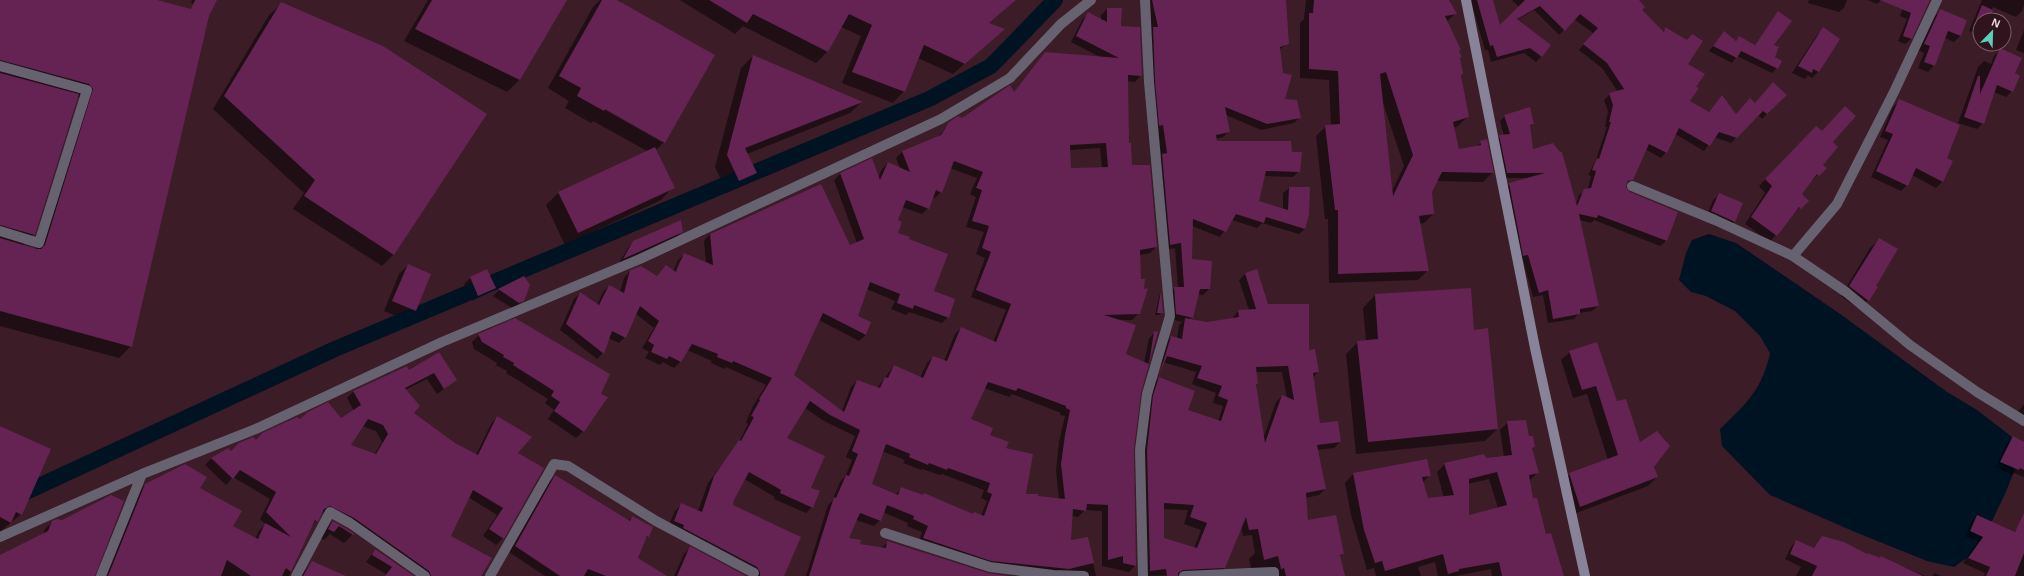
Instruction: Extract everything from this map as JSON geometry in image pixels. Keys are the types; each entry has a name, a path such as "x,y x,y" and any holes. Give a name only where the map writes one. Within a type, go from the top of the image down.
{"street":[{"path":"0,537 142,474 258,428 442,342 640,259 941,119 1010,78 1061,24 1091,0"},
{"path":"1143,576 1140,450 1147,394 1170,316 1149,82 1145,0"},
{"path":"1466,0 1535,348 1585,576"},
{"path":"1793,256 1837,204 1894,92 1937,0"},
{"path":"0,66 87,90 39,243 0,231"},
{"path":"1632,186 1716,220 1793,256 1846,292 1910,345 1977,392 2024,421"},
{"path":"490,576 554,464 568,466 656,522 756,575"},
{"path":"101,576 142,474"},
{"path":"296,576 330,512 350,523 425,576"},
{"path":"885,533 990,567 1053,575 1084,576"},
{"path":"1184,576 1274,572 1274,576"}],"water":[{"path":"1709,234 1736,243 1843,316 1947,392 1977,410 2012,437 2019,459 2005,494 1978,550 1954,567 1927,561 1855,532 1770,495 1722,446 1720,429 1738,412 1758,387 1767,366 1770,353 1760,336 1735,311 1706,296 1691,292 1679,280 1686,253 1692,240"}],"building":[{"path":"0,0 157,0 191,9 195,0 217,0 209,16 132,347 0,311 0,238 37,249 41,249 45,245 93,89 89,84 0,60"},
{"path":"432,0 567,0 520,80 415,29"},
{"path":"602,0 617,0 715,55 665,143 605,109 604,111 577,96 581,88 559,76"},
{"path":"709,0 1016,0 989,23 1005,29 965,64 924,45 905,92 852,72 872,25 849,14 828,52 753,14 747,23"},
{"path":"1152,0 1286,0 1289,44 1280,47 1283,73 1292,75 1285,99 1297,100 1301,118 1267,124 1225,107 1230,132 1216,135 1217,141 1291,141 1292,152 1302,152 1300,172 1266,171 1259,201 1288,210 1289,187 1310,187 1309,215 1305,229 1266,217 1264,223 1236,214 1226,232 1193,219 1192,259 1212,261 1210,289 1200,289 1193,318 1176,314 1174,287 1184,287 1181,243 1170,245 1162,154 1167,153 1163,125 1159,126 1155,82 1153,27 1158,27"},
{"path":"1314,0 1449,0 1457,14 1445,16 1461,50 1459,51 1462,57 1460,58 1463,74 1461,75 1469,117 1453,122 1459,149 1481,145 1480,141 1487,139 1494,173 1442,172 1432,192 1434,214 1419,216 1429,271 1338,274 1338,210 1335,210 1325,125 1340,124 1338,71 1309,69 1309,13 1313,13","holes":["1386,72 1413,155 1393,196 1380,74"]},
{"path":"1477,0 1493,0 1500,25 1525,0 1639,0 1645,7 1642,10 1664,32 1665,27 1687,40 1692,34 1703,41 1688,64 1705,74 1696,87 1699,88 1690,101 1709,112 1722,95 1736,114 1750,98 1755,103 1773,82 1787,95 1767,114 1763,111 1737,138 1719,132 1710,146 1679,128 1667,153 1649,144 1633,180 1628,181 1626,187 1630,192 1678,212 1667,241 1598,215 1597,218 1579,214 1599,306 1580,309 1580,314 1553,319 1548,290 1539,293 1528,255 1523,256 1509,183 1545,173 1507,173 1499,135 1510,134 1504,115 1530,107 1534,124 1530,125 1533,149 1553,143 1560,152 1562,152 1577,206 1584,189 1591,188 1596,171 1592,170 1597,158 1599,159 1611,122 1609,122 1613,105 1609,93 1624,89 1607,63 1583,44 1598,28 1580,14 1565,31 1540,6 1517,19 1551,45 1542,57 1530,48 1497,57 1493,45 1490,46"},
{"path":"1880,0 1930,0 1912,39 1903,36 1911,13"},
{"path":"281,2 383,46 487,114 394,255 304,196 315,180 224,96"},
{"path":"1982,5 1993,10 1992,12 1979,12"},
{"path":"1107,8 1122,8 1121,26 1140,27 1142,76 1128,75 1129,143 1131,143 1132,165 1150,165 1157,247 1140,250 1141,279 1145,279 1144,289 1148,288 1140,314 1104,315 1136,325 1126,354 1149,364 1154,331 1158,332 1141,393 1134,449 1136,566 1123,563 1123,556 1108,560 1108,505 1087,504 1086,511 1073,509 1071,540 1088,537 1094,563 1069,569 991,561 923,538 928,526 913,519 914,516 887,505 881,521 860,513 849,538 861,540 860,544 886,548 887,541 988,573 1009,576 809,576 834,497 836,498 846,475 849,476 858,454 852,451 860,430 830,415 810,401 787,438 825,456 811,488 820,491 813,508 780,493 781,490 749,472 733,502 733,505 801,537 784,576 760,576 760,572 757,567 683,528 684,525 674,521 681,503 702,512 714,476 739,440 741,441 754,417 751,416 760,400 759,399 772,378 733,361 732,363 717,357 718,354 692,344 681,362 669,356 667,359 651,352 654,345 648,341 659,321 640,306 626,338 612,331 604,354 566,324 580,292 599,305 609,285 624,293 630,270 641,266 657,276 666,265 676,272 684,253 713,265 710,234 821,184 850,245 864,239 840,173 872,158 880,180 888,162 910,172 902,151 941,135 949,122 958,116 962,118 1010,85 1014,92 1045,52 1119,58 1076,36 1088,12 1107,22","holes":["1106,143 1108,167 1071,168 1070,145","954,161 983,172 976,188 982,190 972,221 989,226 982,248 991,252 976,290 1011,304 996,342 961,327 947,361 933,356 923,378 894,365 888,378 885,377 880,388 857,380 844,412 794,375 823,313 866,335 871,322 858,316 870,282 900,294 897,303 913,309 914,305 949,318 955,299 934,291 948,254 909,239 910,237 898,233 902,222 898,220 906,200 929,209 936,190 942,193","988,382 1016,391 1018,388 1066,406 1066,408 1070,410 1061,464 1065,499 1038,496 1038,494 1026,494 1033,454 1006,448 1009,442 990,435 993,428 971,419","886,444 910,454 909,457 928,465 929,463 947,470 948,468 990,483 987,492 992,494 984,516 974,512 973,514 924,493 923,495 901,487 898,495 872,484"]},
{"path":"1940,9 1967,20 1961,36 1948,31 1935,66 1924,62 1930,46 1924,44"},
{"path":"1778,11 1792,21 1774,45 1779,47 1775,57 1782,61 1778,69 1741,51 1737,58 1713,46 1724,31 1736,41 1739,36 1755,45"},
{"path":"1823,27 1840,39 1819,72 1813,69 1812,73 1798,66"},
{"path":"1998,52 2009,52 2022,58 2015,73 2020,76 2013,92 1997,85 1984,124 1964,117 1978,76 1980,76 1980,94"},
{"path":"753,55 863,102 745,148 757,173 739,181 727,155"},
{"path":"0,73 79,94 35,235 0,225"},
{"path":"1899,99 1960,125 1947,158 1953,161 1943,182 1916,168 1908,186 1876,171 1893,134 1885,131"},
{"path":"1845,106 1856,116 1833,142 1838,147 1823,165 1827,168 1819,176 1817,174 1802,194 1809,201 1801,209 1799,207 1777,236 1751,217 1772,186 1765,179 1816,126 1822,131"},
{"path":"655,147 675,188 578,233 558,192"},
{"path":"1719,193 1743,203 1735,222 1711,211"},
{"path":"681,220 683,232 623,259 633,241"},
{"path":"1879,238 1898,249 1869,301 1849,286"},
{"path":"408,264 431,274 416,311 392,301"},
{"path":"487,269 496,288 478,296 470,277"},
{"path":"1257,269 1268,304 1309,304 1309,350 1315,349 1319,372 1313,373 1320,423 1338,421 1341,442 1317,445 1326,489 1306,493 1308,520 1336,515 1344,554 1340,555 1345,576 1286,576 1284,568 1281,569 1278,556 1264,560 1258,529 1249,530 1246,517 1225,568 1183,570 1178,573 1178,576 1167,576 1166,569 1150,571 1147,450 1153,395 1159,377 1195,391 1188,410 1221,421 1228,400 1218,396 1222,386 1197,378 1202,366 1167,356 1160,373 1171,336 1182,339 1185,318 1207,322 1239,317 1238,310 1256,309 1245,273","holes":["1288,366 1294,400 1282,395 1265,443 1256,384 1258,384 1256,367","1164,503 1194,505 1190,517 1207,523 1197,548 1164,538"]},
{"path":"524,276 530,285 524,301 519,303 498,289"},
{"path":"1471,288 1474,330 1488,328 1498,429 1368,442 1357,341 1378,339 1375,294"},
{"path":"1161,291 1163,313 1157,313"},
{"path":"515,318 610,374 601,394 608,397 584,432 554,411 560,402 551,396 554,391 513,365 514,363 503,357 504,355 482,342 478,334"},
{"path":"1597,342 1617,401 1626,399 1640,442 1657,431 1670,446 1654,467 1658,477 1580,507 1569,473 1618,455 1596,386 1582,390 1569,351"},
{"path":"439,352 457,380 444,389 434,373 405,388 420,406 414,413 455,443 478,455 497,416 532,437 518,453 544,468 504,539 489,529 503,508 473,490 451,536 492,558 481,576 431,576 429,571 354,518 330,506 324,509 318,522 315,520 291,572 286,568 282,576 251,576 227,560 221,576 108,576 145,484 185,464 207,477 200,488 242,511 233,526 258,539 265,523 291,537 266,512 276,492 240,470 233,479 211,458 228,448 231,451 239,443 253,437 256,440 262,433 297,417 300,419 308,412 328,402 341,418 361,405 353,391 407,366 409,370","holes":["368,419 383,425 388,434 376,454 351,445"]},
{"path":"1526,420 1529,436 1533,436 1535,447 1532,448 1539,473 1529,475 1533,498 1537,498 1546,534 1551,533 1564,576 1502,576 1499,562 1459,569 1459,571 1448,574 1443,554 1385,571 1382,561 1375,563 1364,530 1353,473 1427,459 1431,476 1422,477 1428,498 1454,495 1444,463 1484,454 1486,458 1512,455 1507,421","holes":["1497,472 1507,505 1469,515 1469,479"]},
{"path":"0,426 51,449 22,515 16,512 11,523 0,517"},
{"path":"2013,436 2024,442 2024,470 2020,468 2019,470 2000,462"},
{"path":"555,475 630,521 632,516 653,527 649,537 647,536 638,558 667,576 606,576 588,569 584,576 560,576 515,546"},
{"path":"111,495 124,501 95,576 0,576 0,555 48,531 52,521 57,519 62,520"},
{"path":"2024,513 2024,553 2015,576 1986,576 1990,567 1968,558 1983,537 1970,531 1977,515 2015,532"},
{"path":"333,521 354,534 353,535 339,526 334,532 328,529"},
{"path":"1822,536 1844,542 1867,554 1868,553 1880,558 1881,556 1923,576 1812,576 1817,566 1790,554 1796,540 1814,548"},
{"path":"690,546 746,576 677,576"},
{"path":"375,549 414,576 385,576 392,567 372,555"},
{"path":"312,561 346,576 303,576"}],"waterway":[{"path":"0,504 335,349 929,99 991,66 1055,0"}]}
